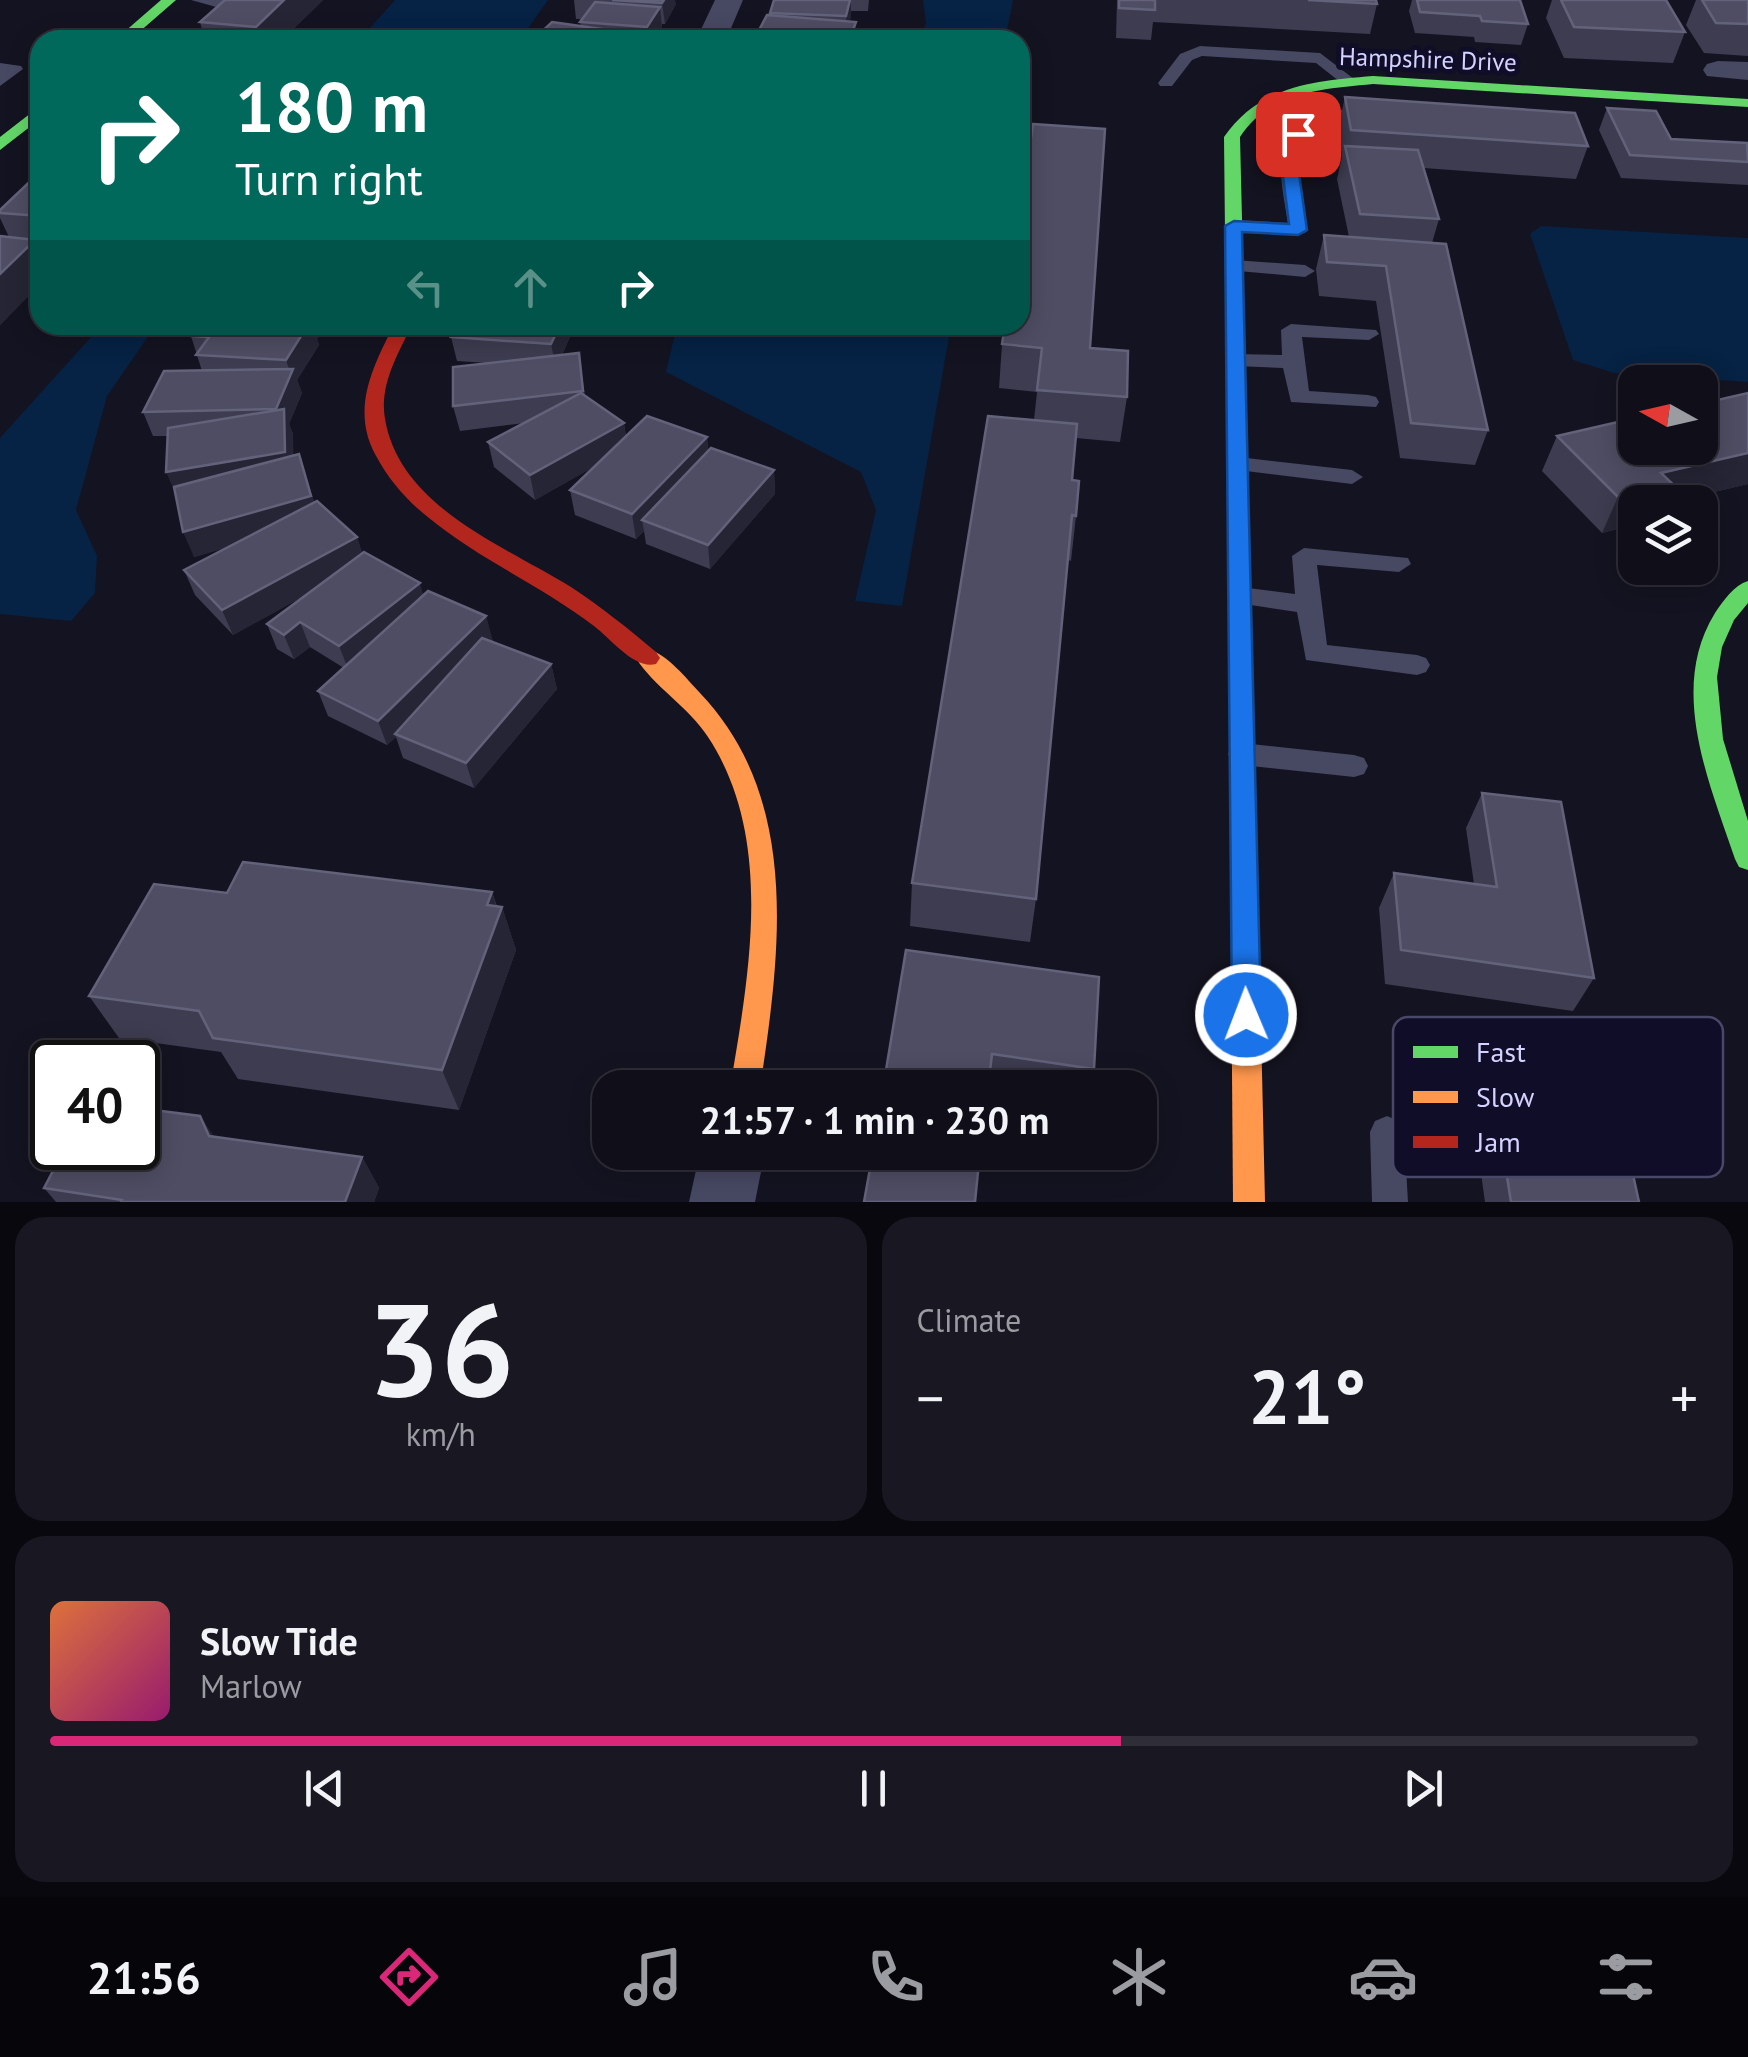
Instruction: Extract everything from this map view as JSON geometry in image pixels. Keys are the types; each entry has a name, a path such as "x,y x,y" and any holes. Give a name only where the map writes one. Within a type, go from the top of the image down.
{"street":[{"path":"134,30 168,0"},
{"path":"716,30 729,0"},
{"name":"Hampshire Drive","path":"1249,1202 1232,137 1243,116 1274,96 1316,84 1350,82 1524,99 1748,103"},
{"path":"0,145 30,120"},
{"path":"395,335 375,390 376,438 400,482 440,522 530,572 631,642 685,694 730,749 754,813 764,892 760,992 748,1070"},
{"path":"1748,589 1713,632 1704,668 1711,736 1748,859"},
{"path":"722,1202 729,1170"}],"lane":[{"path":"198,0 234,3 235,11 213,30"},
{"path":"1166,83 1186,57 1200,51 1320,58 1350,82"},
{"path":"0,68 15,69 0,81"},
{"path":"1234,226 1298,230 1288,152 1298,134 1322,116 1344,113 1400,117"},
{"path":"1234,266 1305,272"},
{"path":"1368,402 1299,397 1291,330 1369,334"},
{"path":"1236,360 1293,362"},
{"path":"1238,464 1352,477"},
{"path":"1399,564 1304,556 1315,653 1417,664"},
{"path":"1240,596 1309,604"},
{"path":"1242,754 1354,766"},
{"path":"1388,1132 1390,1202"}],"water":[{"path":"395,0 548,0 527,30 368,30"},
{"path":"923,0 1013,0 1007,30 923,30"},
{"path":"1541,226 1748,238 1748,382 1718,380 1718,365 1618,365 1618,373 1573,360 1530,234"},
{"path":"93,335 149,335 107,396 76,510 97,556 95,593 71,621 0,614 0,438"},
{"path":"675,335 949,335 902,606 855,601 876,510 861,472 666,372"}],"building":[{"path":"225,0 284,0 256,27 200,22"},
{"path":"612,0 664,0 662,3"},
{"path":"774,0 850,0 846,16 770,13"},
{"path":"1119,0 1155,0 1155,10 1119,8"},
{"path":"1308,0 1376,0 1377,4"},
{"path":"1417,0 1520,0 1528,24 1420,12"},
{"path":"1561,0 1666,0 1685,32 1574,27"},
{"path":"1702,0 1748,0 1748,24 1716,23"},
{"path":"595,2 660,7 647,27 580,22"},
{"path":"767,15 856,22 853,30 759,30"},
{"path":"552,22 608,30 544,30"},
{"path":"1345,97 1575,113 1588,146 1351,130"},
{"path":"1607,108 1656,111 1671,139 1747,143 1748,162 1630,155"},
{"path":"1033,124 1105,129 1090,348 1128,351 1127,397 1037,390 1042,348 1002,344 1003,335 1030,335"},
{"path":"1345,146 1418,150 1439,219 1360,214"},
{"path":"30,182 30,215 0,210"},
{"path":"1324,235 1446,244 1488,430 1411,423 1386,266 1327,262"},
{"path":"0,236 30,239 30,245 0,274"},
{"path":"302,335 286,360 196,355 209,337 191,336"},
{"path":"452,335 555,335 551,344"},
{"path":"579,353 583,391 453,406 453,367"},
{"path":"293,369 276,409 143,412 164,371"},
{"path":"581,393 624,423 530,475 488,442"},
{"path":"1748,393 1748,453 1718,460 1718,400"},
{"path":"284,409 285,452 166,472 168,428"},
{"path":"647,416 707,437 632,514 570,490"},
{"path":"988,416 1077,424 1072,480 1079,481 1076,516 1072,515 1036,899 912,883"},
{"path":"1618,422 1618,465 1696,465 1661,473 1674,485 1618,485 1618,497 1557,436"},
{"path":"711,448 774,470 708,545 642,520"},
{"path":"299,454 311,496 183,532 174,487"},
{"path":"317,501 357,537 222,610 184,570"},
{"path":"364,552 420,583 339,646 300,622 284,635 267,624"},
{"path":"428,591 486,616 378,721 318,691"},
{"path":"482,638 551,664 466,763 395,734"},
{"path":"1482,793 1561,802 1594,978 1401,950 1394,873 1497,887"},
{"path":"243,862 492,892 487,905 502,907 442,1070 213,1038 199,1011 89,996 154,884 227,893"},
{"path":"906,950 1099,977 1094,1069 992,1054 990,1070 886,1070"},
{"path":"160,1111 200,1116 209,1136 362,1157 345,1202 121,1202 44,1188 53,1170 160,1170"},
{"path":"870,1170 978,1170 975,1202 864,1202"},
{"path":"1507,1177 1634,1177 1639,1202 1511,1202"}],"traffic: fast":[{"path":"134,30 169,0"},
{"path":"1237,423 1232,137 1244,119 1275,97 1313,86 1373,80 1748,103"},
{"path":"0,145 30,120"},
{"path":"1748,589 1723,619 1711,647 1706,677 1711,739 1748,859"}],"traffic: slow":[{"path":"1237,423 1249,1202"},
{"path":"648,658 696,704 721,736 755,819 764,909 758,1000 748,1070"}],"traffic: jam":[{"path":"398,335 379,373 374,415 383,452 405,484 472,539 576,601 648,658"}],"route":[{"path":"1246,1015 1234,226 1298,230 1288,152 1298,134"}]}
